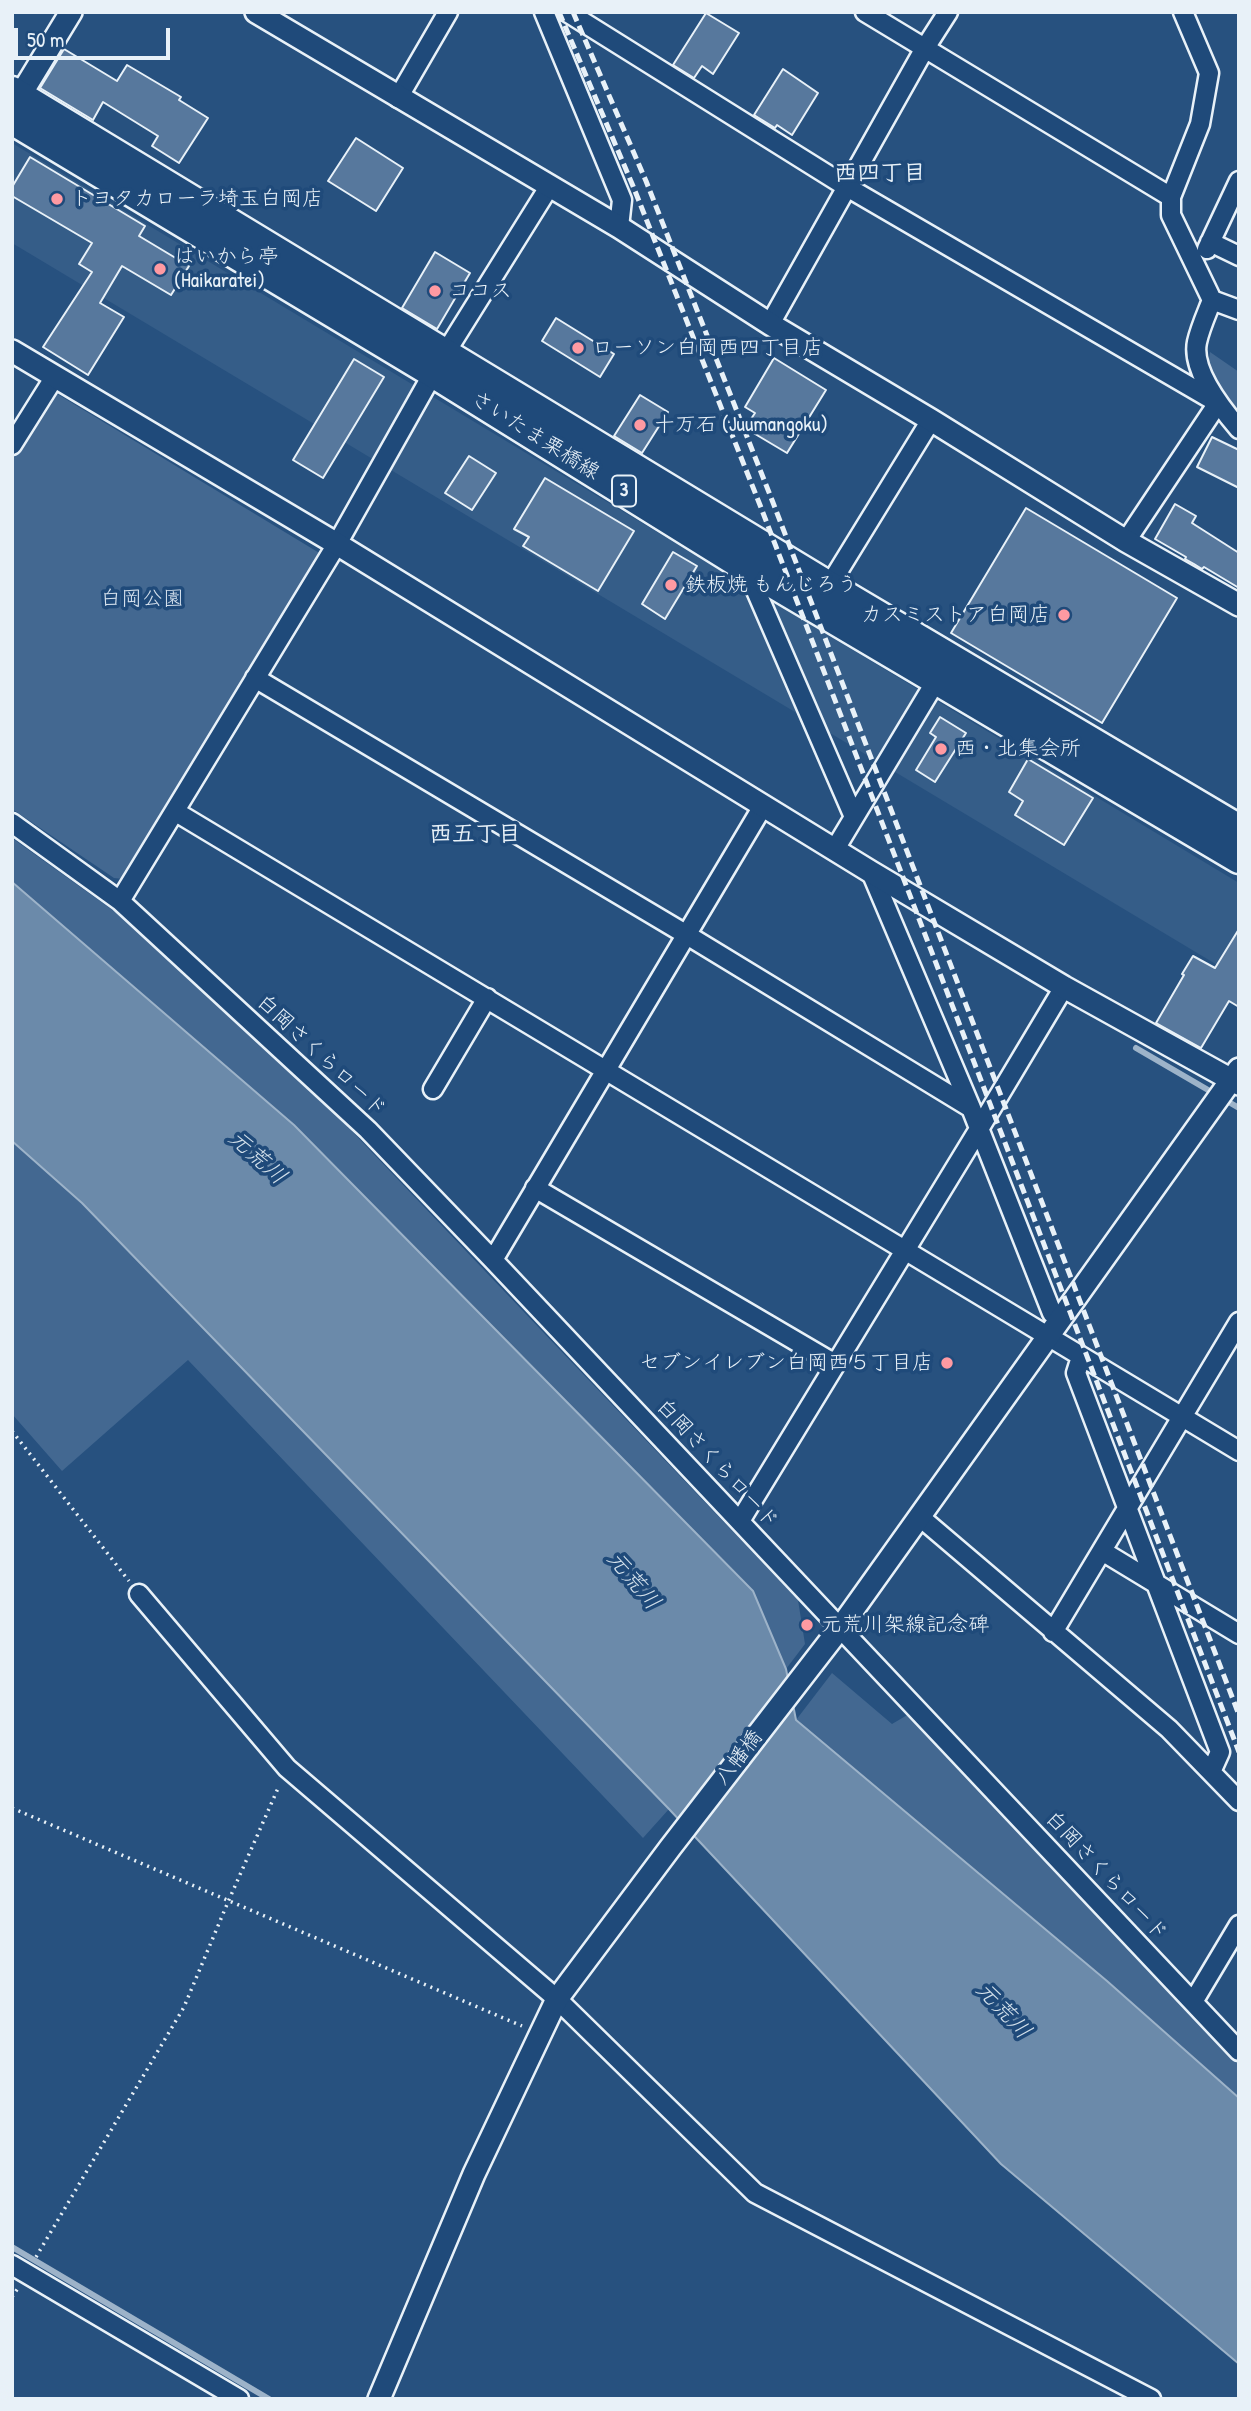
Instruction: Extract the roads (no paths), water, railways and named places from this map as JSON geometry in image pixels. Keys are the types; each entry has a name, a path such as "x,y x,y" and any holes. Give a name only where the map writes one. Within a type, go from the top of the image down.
{"main road":[{"name":"さいたま栗橋線","path":"14,104 440,363 829,586 1239,829"},
{"name":"さいたま栗橋線","path":"440,363 747,568 1239,859"}],"street":[{"path":"14,104 71,12"},
{"path":"256,12 618,227 770,324 1126,541 1239,606"},
{"path":"398,98 448,12"},
{"path":"544,12 622,200 618,227"},
{"path":"567,12 847,187 1217,403"},
{"path":"865,12 1171,197"},
{"path":"770,324 925,48 948,12"},
{"path":"1183,12 1209,73 1200,124 1171,197 1171,215 1212,300 1239,310"},
{"path":"1239,181 1208,246 1239,256"},
{"path":"120,901 176,813 337,544 440,363 549,187"},
{"path":"1212,300 1196,344 1201,371 1217,403 1239,429"},
{"path":"12,351 337,544 871,872 1064,987 1236,1078"},
{"path":"12,445 54,378"},
{"path":"1126,541 1217,403"},
{"path":"829,586 931,420"},
{"path":"747,568 854,817"},
{"path":"255,678 971,1108"},
{"path":"835,849 936,681"},
{"path":"493,1260 763,806"},
{"path":"176,813 906,1250 1054,1327 1081,1357 1239,1451"},
{"name":"白岡さくらロード","path":"12,823 120,901 368,1130 1239,2050"},
{"path":"871,872 971,1108 1052,1313 1054,1327"},
{"path":"740,1521 1064,987"},
{"path":"433,1089 487,999"},
{"name":"八幡橋","path":"379,2399 474,2174 557,2000 840,1628 1054,1327 1236,1078"},
{"path":"535,1188 835,1364"},
{"path":"1054,1632 1239,1322"},
{"path":"1081,1357 1076,1373 1220,1752 1210,1772"},
{"path":"920,1517 1169,1729 1239,1801"},
{"path":"1102,1551 1239,1634"},
{"path":"139,1594 287,1768 557,2000 755,2193 1151,2399"},
{"path":"1193,2001 1239,1925"},
{"path":"19,2269 239,2399"}],"water":[{"name":"元荒川","path":"12,882 294,1125 753,1591 786,1669 796,1720 1107,1981 1239,2098 1239,2364 1001,2164 669,1809 82,1203 12,1141"}],"waterway":[{"path":"1136,1048 1239,1108"},
{"path":"12,2247 269,2399"}],"railway":[{"path":"559,12 633,186 760,505 1239,1752"},
{"path":"573,12 646,181 772,500 1239,1715"}],"place":[{"name":"トヨタカローラ埼玉白岡店","path":"57,199"},
{"name":"はいから亭 (Haikaratei)","path":"160,269"},
{"name":"ココス","path":"435,291"},
{"name":"ローソン白岡西四丁目店","path":"578,348"},
{"name":"十万石 (Juumangoku)","path":"640,425"},
{"name":"鉄板焼 もんじろう","path":"671,585"},
{"name":"カスミストア白岡店","path":"1064,615"},
{"name":"西・北集会所","path":"941,749"},
{"name":"セブンイレブン白岡西５丁目店","path":"947,1363"},
{"name":"元荒川架線記念碑","path":"807,1625"}],"district":[{"name":"西四丁目","path":"880,174"},
{"name":"西五丁目","path":"475,835"}],"park label":[{"name":"白岡公園","path":"142,599"}]}
